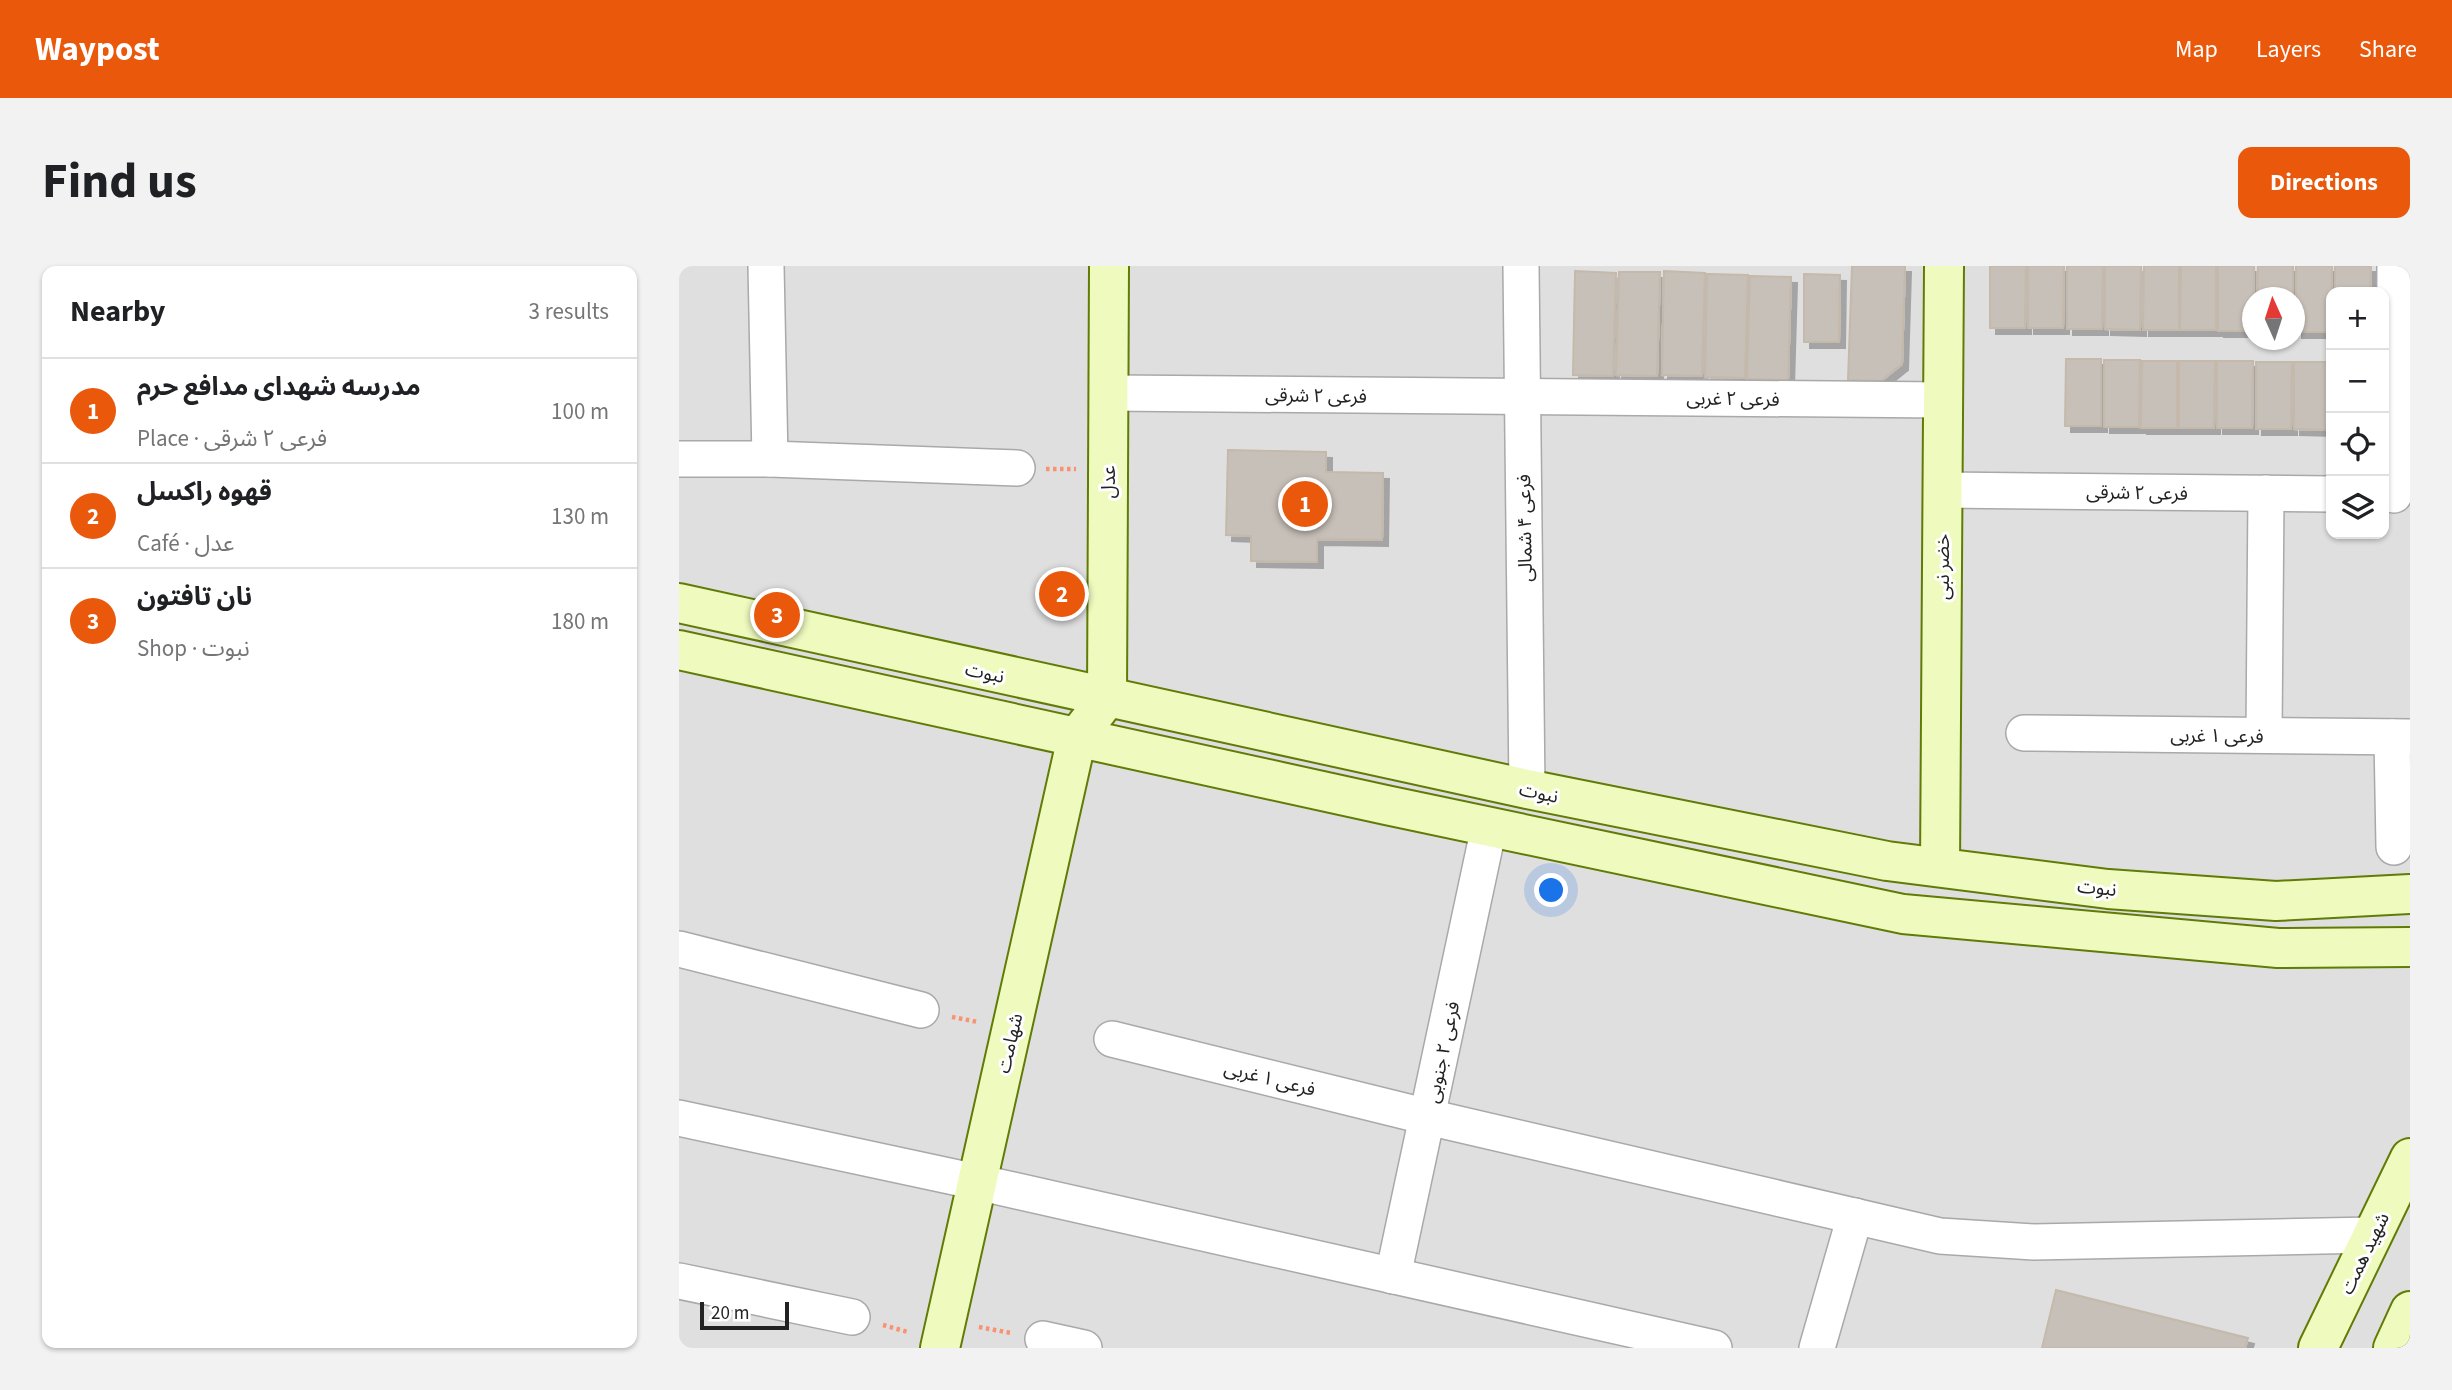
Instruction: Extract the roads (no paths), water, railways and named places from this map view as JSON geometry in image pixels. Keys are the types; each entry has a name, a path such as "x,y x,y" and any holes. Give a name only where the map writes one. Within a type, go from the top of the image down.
{"main road":[{"name":"عدل","path":"1107,698 1109,266"},
{"name":"خضر نبی","path":"1940,867 1944,266"},
{"name":"نبوت","path":"679,603 1527,789 1848,853 2108,890 2276,901 2410,894"},
{"path":"679,650 1489,827 1903,914 2278,948 2410,947"},
{"path":"1077,737 1107,698"},
{"name":"شهامت","path":"943,1337 1077,737"},
{"name":"شهید همت","path":"2318,1348 2410,1158"},
{"path":"2393,1348 2410,1311"}],"street":[{"path":"766,266 770,459"},
{"name":"فرعی ۴ شمالی","path":"1521,266 1527,789"},
{"path":"2395,266 2396,495"},
{"name":"فرعی ۲ شرقی","path":"1108,393 1523,397"},
{"name":"فرعی ۲ غربی","path":"1523,397 1943,400"},
{"path":"679,459 770,459 1017,468"},
{"name":"فرعی ۲ شرقی","path":"1942,489 2326,494"},
{"path":"2264,736 2266,494"},
{"name":"فرعی ۱ غربی","path":"2024,733 2401,737"},
{"path":"2395,847 2401,737"},
{"name":"فرعی ۲ جنوبی","path":"1393,1276 1489,827"},
{"path":"679,949 921,1010"},
{"name":"فرعی ۱ غربی","path":"1112,1039 1428,1117 1855,1216"},
{"path":"679,1118 978,1182 1714,1348"},
{"path":"1817,1348 1855,1216 1940,1236 2035,1242 2372,1236"},
{"path":"679,1281 852,1317"},
{"path":"1043,1339 1084,1348"}],"place":[{"name":"مدرسه شهدای مدافع حرم","path":"1305,504"},
{"name":"قهوه راکسل","path":"1062,594"},
{"name":"نان تافتون","path":"777,615"}]}
